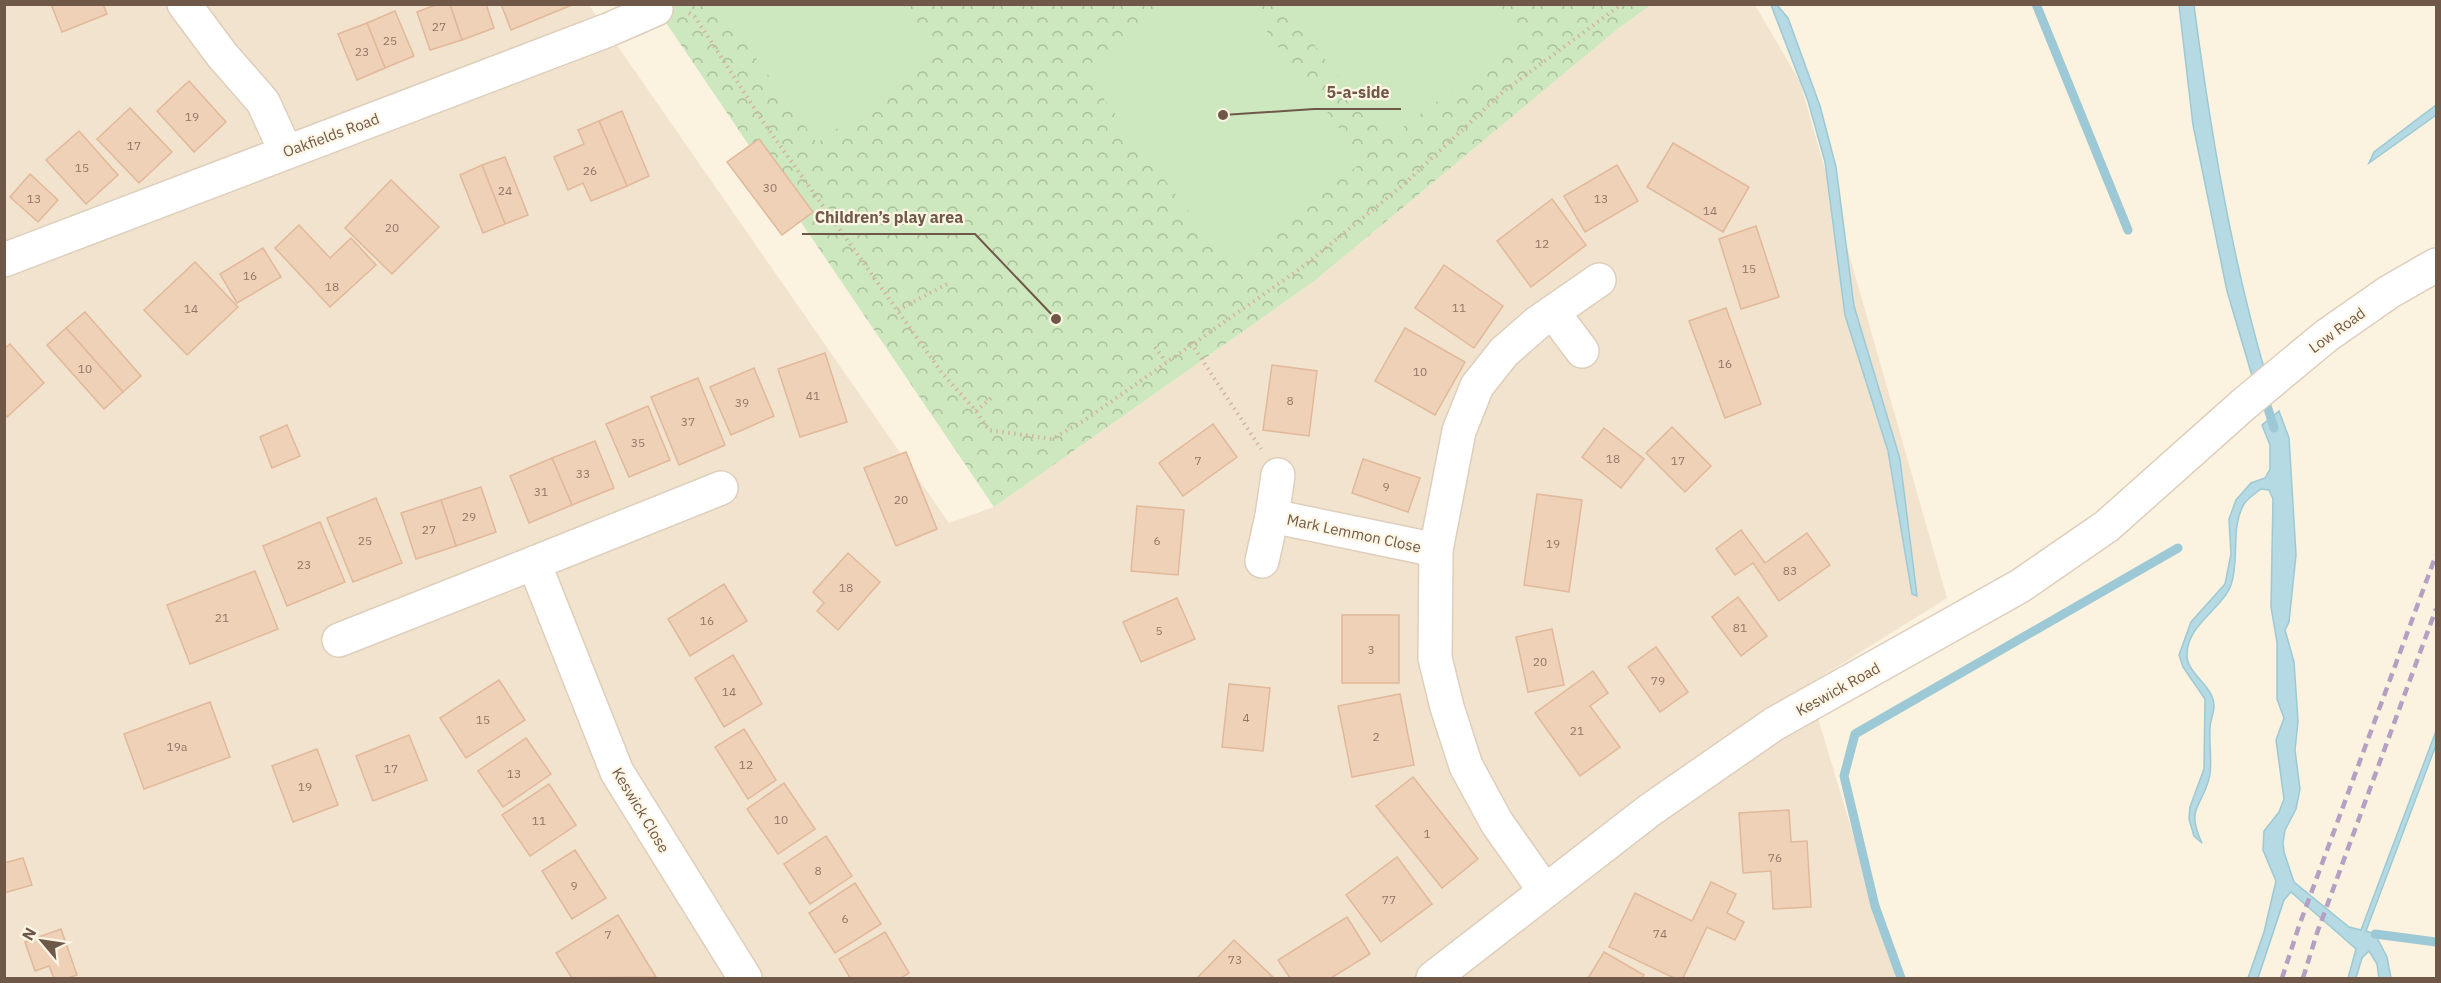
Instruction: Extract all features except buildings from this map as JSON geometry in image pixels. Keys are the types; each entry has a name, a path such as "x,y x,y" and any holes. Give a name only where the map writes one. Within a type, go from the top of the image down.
{"street":[{"path":"184,4 222,55 263,102 286,152"},
{"name":"Oakfields Road","path":"4,260 286,152 617,15 671,10"},
{"name":"Low Road","path":"2244,404 2326,336 2389,292 2436,265"},
{"name":"Mark Lemmon Close","path":"1545,891 1497,823 1466,766 1453,727 1435,658 1436,550 1459,431 1477,386 1504,352 1537,323 1599,280"},
{"path":"1553,312 1582,351"},
{"name":"Keswick Road","path":"1433,978 1650,810 1774,724 2020,586 2107,526 2244,404"},
{"name":"Mark Lemmon Close","path":"1262,561 1278,475"},
{"path":"339,640 721,488"},
{"name":"Mark Lemmon Close","path":"1272,516 1436,550"},
{"name":"Keswick Close","path":"534,562 617,772 745,978"}],"path":[{"path":"671,10 695,17 766,126 942,373 976,411 989,430 1052,439 1085,420 1191,343 1301,268 1402,186 1504,91 1622,4"},
{"path":"898,310 949,283"},
{"path":"1191,343 1278,475"},
{"path":"1155,347 1166,362"},
{"path":"976,411 991,398"}],"shaded area":[{"path":"5,5 589,5 949,523 994,507 1313,282 1619,28 1651,5 1755,5 1800,82 1947,598 1808,685 1896,978 5,978"}],"green space":[{"path":"654,5 1651,5 1619,28 1313,282 994,507"},
{"path":"718,5 903,5 939,55 817,143"},
{"path":"1169,5 1247,5 1364,161 1228,264 1082,70"},
{"path":"1284,5 1500,5 1523,36 1386,140"}],"water":[{"path":"1771,5 1777,5 1788,18 1820,106 1836,167 1854,306 1900,459 1917,596 1912,594 1888,451 1845,315 1825,162 1808,101"},
{"path":"2179,5 2194,5 2222,188 2241,279 2264,368 2253,379 2227,291 2193,125"},
{"path":"2436,105 2436,115 2369,163 2374,152"},
{"path":"2279,411 2289,438 2296,555 2289,622 2285,630 2294,662 2298,721 2295,750 2300,789 2296,809 2285,830 2284,852 2294,882 2349,927 2361,930 2436,731 2436,745 2366,931 2375,934 2387,957 2391,978 2379,978 2377,964 2369,951 2362,958 2356,978 2348,978 2356,949 2291,892 2284,900 2258,978 2248,978 2264,932 2276,881 2263,850 2264,831 2279,812 2284,799 2276,740 2284,718 2277,699 2277,642 2271,607 2273,499 2269,490 2261,489 2244,504 2237,523 2235,565 2231,585 2227,594 2193,634 2189,644 2188,661 2195,674 2210,692 2214,706 2210,728 2210,774 2195,813 2197,831 2202,843 2194,836 2189,819 2190,807 2204,769 2205,699 2183,667 2179,655 2191,622 2225,584 2231,554 2229,519 2236,500 2251,483 2265,478 2270,469 2270,445 2262,425"}],"waterway":[{"path":"2036,4 2128,230"},
{"path":"2264,396 2274,428"},
{"path":"1901,978 1875,906 1844,776 1855,734 2178,548"},
{"path":"2375,934 2436,942"}],"railway":[{"path":"2282,978 2299,926 2436,555"},
{"path":"2303,978 2317,933 2436,609"}],"place":[{"name":"5-a-side","path":"1223,115"},
{"name":"Children’s play area","path":"1056,319"}]}
